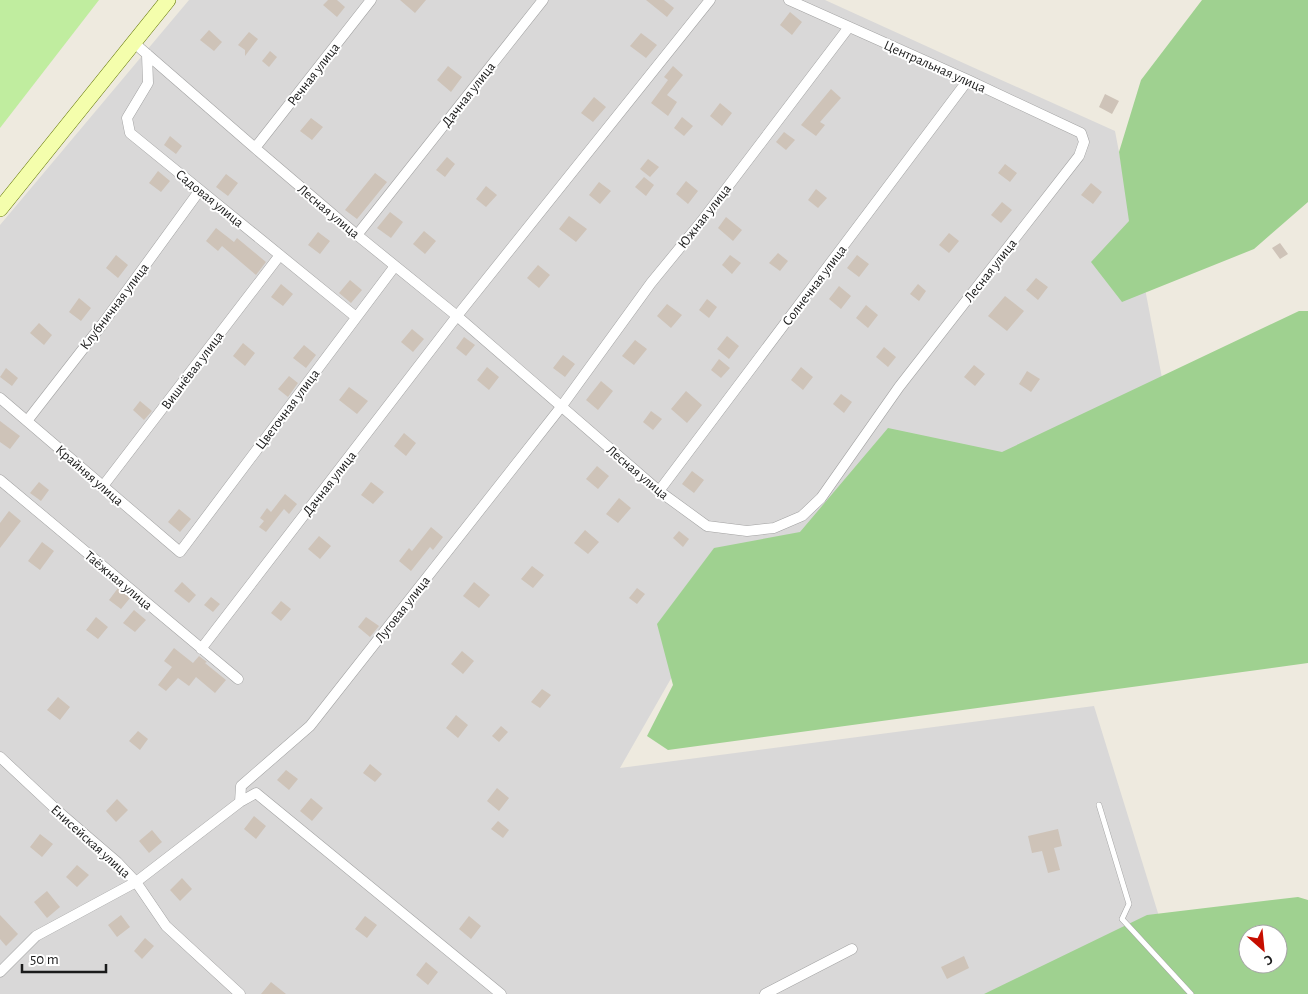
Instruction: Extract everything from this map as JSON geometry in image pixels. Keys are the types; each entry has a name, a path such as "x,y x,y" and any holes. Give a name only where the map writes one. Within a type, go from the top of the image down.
{"main road":[{"path":"0,209 168,0"}],"street":[{"name":"Речная улица","path":"254,148 371,0"},
{"name":"Дачная улица","path":"356,235 543,0"},
{"name":"Дачная улица","path":"201,649 457,316 710,0"},
{"name":"Центральная улица","path":"789,0 1081,133"},
{"name":"Южная улица","path":"561,407 651,284 701,222 849,27"},
{"name":"Лесная улица","path":"133,42 254,148 356,235 457,316 659,491 707,526 747,531 774,528 802,516 821,498 899,387 1079,156 1084,142 1081,133"},
{"name":"Садовая улица","path":"147,54 148,83 127,118 130,133 356,317"},
{"name":"Солнечная улица","path":"659,491 968,80"},
{"name":"Клубничная улица","path":"27,421 104,322 200,190"},
{"name":"Вишнёвая улица","path":"103,486 280,255"},
{"name":"Цветочная улица","path":"180,552 395,266"},
{"name":"Крайняя улица","path":"0,398 180,552"},
{"name":"Луговая улица","path":"240,802 241,786 310,726 561,407"},
{"name":"Таёжная улица","path":"0,480 238,679"},
{"name":"Енисейская улица","path":"0,757 60,813 117,862 136,882 166,926 240,994"},
{"path":"0,972 36,936 136,882 240,802 256,794 501,994"},
{"path":"765,994 852,949"}],"lane":[{"path":"1099,805 1129,904 1122,919 1191,994"}],"shaded area":[{"path":"189,0 825,0 1115,131 1166,399 738,561 620,768 1094,706 1183,994 0,994 0,225"}],"green space":[{"path":"0,0 99,0 0,128"},
{"path":"1202,0 1308,0 1308,202 1254,249 1122,302 1091,262 1129,221 1119,152 1141,80"},
{"path":"1299,311 1308,311 1308,663 668,750 647,736 673,685 657,624 714,548 800,532 888,428 1002,452"},
{"path":"1298,897 1308,900 1308,994 984,994 1147,915"}],"building":[{"path":"328,0 337,0 345,7 337,17 323,5"},
{"path":"400,0 426,0 415,13"},
{"path":"646,0 664,0 674,8 667,17"},
{"path":"790,12 802,22 792,35 780,25"},
{"path":"209,30 222,42 214,51 200,40"},
{"path":"249,32 258,39 245,56 245,50 238,45"},
{"path":"641,33 657,45 646,58 630,46"},
{"path":"270,51 277,57 269,67 262,61"},
{"path":"448,66 462,77 451,92 437,80"},
{"path":"673,66 683,75 667,95 677,102 668,116 651,103 668,80 664,77"},
{"path":"831,89 841,98 820,122 825,125 816,136 801,125"},
{"path":"1105,94 1119,101 1112,114 1099,107"},
{"path":"594,97 606,107 593,122 581,113"},
{"path":"720,103 732,113 722,126 710,116"},
{"path":"682,117 693,126 684,136 674,128"},
{"path":"311,118 323,127 312,140 300,131"},
{"path":"784,132 795,140 786,150 776,142"},
{"path":"170,136 182,146 176,154 164,145"},
{"path":"447,157 455,164 445,177 436,170"},
{"path":"648,159 659,167 650,177 640,169"},
{"path":"1005,164 1017,173 1010,182 998,173"},
{"path":"158,171 170,181 161,192 149,183"},
{"path":"375,173 387,182 357,219 345,210"},
{"path":"226,174 238,183 228,196 216,187"},
{"path":"644,177 654,185 646,196 635,187"},
{"path":"686,181 698,191 688,204 676,194"},
{"path":"599,182 611,191 600,204 589,195"},
{"path":"1091,183 1102,192 1093,204 1081,195"},
{"path":"486,186 497,195 486,207 476,199"},
{"path":"816,189 827,198 818,208 808,200"},
{"path":"1002,202 1012,210 1001,223 991,215"},
{"path":"390,212 403,222 391,238 377,228"},
{"path":"569,216 587,229 576,242 559,229"},
{"path":"726,217 742,230 733,241 718,228"},
{"path":"216,228 234,242 237,238 266,262 256,275 222,246 218,251 206,241"},
{"path":"424,231 436,241 425,254 413,244"},
{"path":"318,232 330,241 320,254 308,245"},
{"path":"949,233 959,241 949,253 939,245"},
{"path":"1280,243 1288,254 1280,259 1272,248"},
{"path":"778,253 788,261 780,271 769,263"},
{"path":"116,255 128,265 118,278 106,268"},
{"path":"730,255 741,263 732,274 722,265"},
{"path":"857,255 869,264 859,277 847,268"},
{"path":"538,265 550,275 539,288 527,278"},
{"path":"1036,278 1048,287 1038,300 1026,290"},
{"path":"350,280 362,290 351,303 339,293"},
{"path":"281,284 293,294 283,306 271,297"},
{"path":"918,284 926,291 919,301 910,294"},
{"path":"839,286 851,296 841,309 829,299"},
{"path":"1005,296 1024,311 1007,331 988,316"},
{"path":"79,298 91,308 81,321 69,312"},
{"path":"707,299 717,307 709,318 699,310"},
{"path":"667,304 682,315 671,328 657,316"},
{"path":"866,305 878,315 868,328 856,318"},
{"path":"39,323 52,335 44,345 30,333"},
{"path":"412,329 424,339 413,352 401,342"},
{"path":"727,336 739,346 729,359 717,349"},
{"path":"464,337 475,345 466,356 456,348"},
{"path":"635,340 647,349 634,365 622,356"},
{"path":"243,343 255,353 245,366 233,356"},
{"path":"304,345 316,355 306,368 293,358"},
{"path":"884,347 896,357 888,367 876,357"},
{"path":"563,355 575,364 565,377 553,368"},
{"path":"719,359 730,368 721,378 711,370"},
{"path":"974,365 985,374 975,386 964,377"},
{"path":"487,367 499,377 489,390 477,380"},
{"path":"801,367 813,377 803,390 791,380"},
{"path":"6,368 18,378 12,386 0,377"},
{"path":"1027,371 1040,379 1031,392 1019,384"},
{"path":"289,376 298,383 288,397 278,389"},
{"path":"601,381 613,391 598,410 586,400"},
{"path":"349,387 368,401 357,414 339,400"},
{"path":"686,391 702,405 687,423 671,409"},
{"path":"841,394 852,402 844,413 833,404"},
{"path":"140,401 152,411 144,420 133,410"},
{"path":"651,411 662,419 653,430 643,422"},
{"path":"0,421 20,436 10,449 0,442"},
{"path":"404,433 416,443 406,456 394,446"},
{"path":"597,466 609,476 598,489 586,479"},
{"path":"692,471 704,480 694,493 682,484"},
{"path":"39,482 49,490 41,501 30,493"},
{"path":"371,482 384,492 373,504 361,495"},
{"path":"285,494 297,504 289,514 284,509 266,532 259,527 264,521 260,518 267,508 271,512"},
{"path":"619,498 631,508 618,523 606,514"},
{"path":"179,509 191,519 180,532 168,522"},
{"path":"9,511 21,521 0,548 0,523"},
{"path":"431,527 443,537 433,550 430,547 411,571 399,561 409,548 412,551"},
{"path":"585,530 599,542 588,554 574,543"},
{"path":"679,531 689,539 683,547 673,538"},
{"path":"319,536 331,546 320,559 308,549"},
{"path":"42,542 54,551 40,570 28,561"},
{"path":"532,566 544,575 533,588 521,579"},
{"path":"182,582 196,595 189,603 174,591"},
{"path":"474,582 490,595 479,608 463,596"},
{"path":"118,588 130,598 121,609 109,600"},
{"path":"637,588 645,594 637,604 629,598"},
{"path":"211,597 220,604 213,612 204,605"},
{"path":"281,601 291,609 281,621 271,613"},
{"path":"134,610 146,620 135,632 123,623"},
{"path":"96,617 108,627 98,639 86,630"},
{"path":"366,617 379,626 370,637 358,627"},
{"path":"174,648 193,663 199,656 226,680 215,693 196,677 189,686 178,678 166,691 158,685 172,667 164,661"},
{"path":"462,651 474,661 463,674 451,664"},
{"path":"542,689 551,695 540,708 531,702"},
{"path":"58,697 70,707 60,720 47,710"},
{"path":"456,715 468,725 458,738 446,728"},
{"path":"501,726 508,732 499,742 492,736"},
{"path":"138,731 148,739 140,750 129,741"},
{"path":"370,764 382,774 375,782 363,773"},
{"path":"286,770 298,779 289,790 277,780"},
{"path":"497,788 509,798 499,811 487,801"},
{"path":"311,798 323,808 312,821 300,811"},
{"path":"117,799 128,810 116,822 106,811"},
{"path":"254,816 266,826 256,839 244,829"},
{"path":"498,821 509,830 503,838 491,829"},
{"path":"1058,829 1062,846 1054,848 1060,870 1048,873 1042,851 1032,853 1028,836"},
{"path":"152,830 162,842 149,853 139,841"},
{"path":"40,834 53,844 42,857 30,847"},
{"path":"77,865 89,875 77,887 66,877"},
{"path":"182,878 192,889 180,901 170,890"},
{"path":"47,891 60,907 47,918 34,902"},
{"path":"0,915 18,934 6,946 0,939"},
{"path":"121,915 130,927 117,937 108,925"},
{"path":"365,916 377,925 367,938 355,929"},
{"path":"469,916 481,926 471,939 459,929"},
{"path":"145,938 154,946 142,959 134,951"},
{"path":"964,956 969,968 947,979 941,967"},
{"path":"426,962 438,972 428,985 416,975"},
{"path":"271,982 286,994 261,994"}]}
